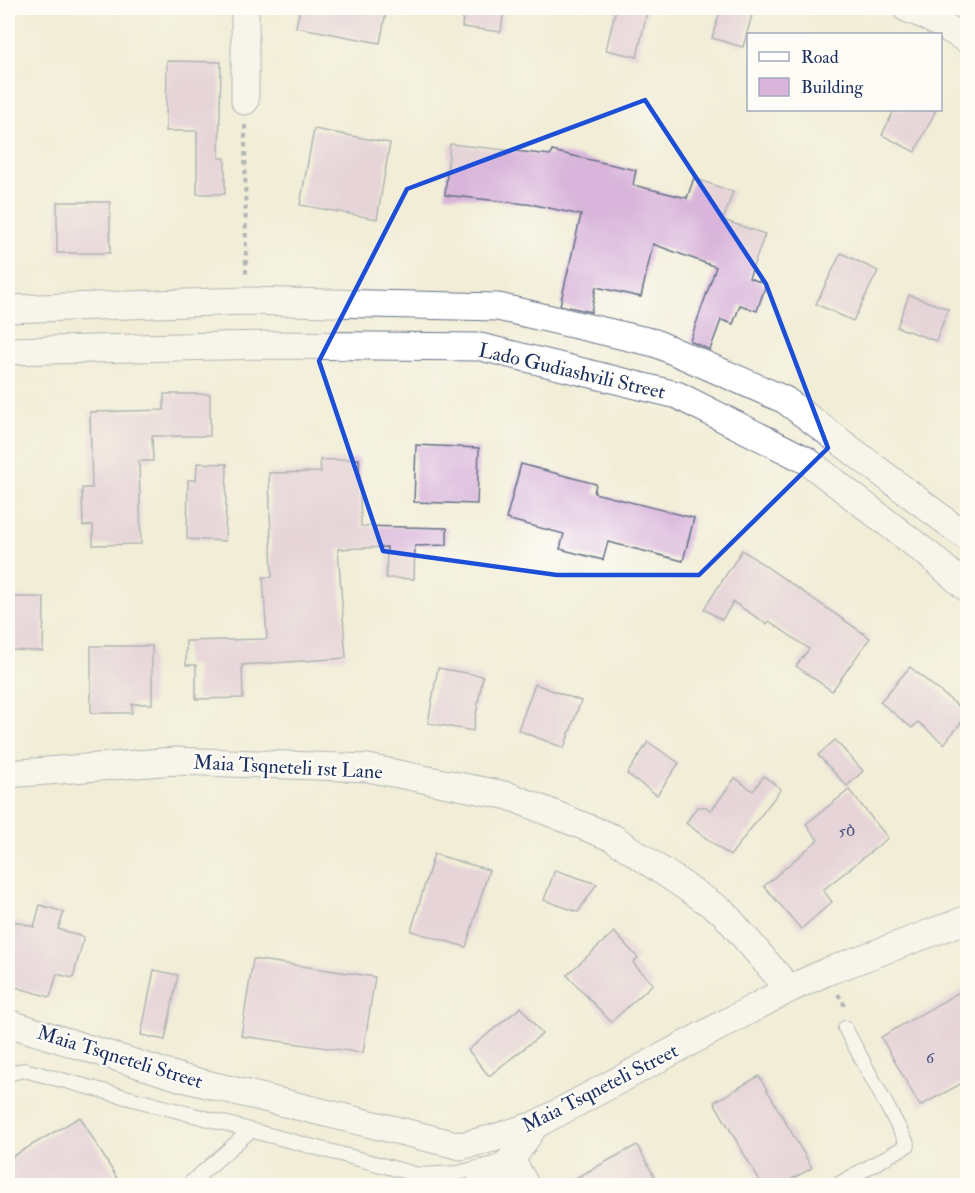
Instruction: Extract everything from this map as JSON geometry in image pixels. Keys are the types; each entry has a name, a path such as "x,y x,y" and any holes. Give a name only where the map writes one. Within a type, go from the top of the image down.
{"street":[{"path":"245,8 245,101"},
{"path":"906,8 968,39"},
{"path":"8,309 246,301 498,307 655,343 785,400 968,538"},
{"path":"432,305 433,347"},
{"name":"Lado Gudiashvili Street","path":"8,351 267,345 481,348 677,395 806,460 929,555 968,590"},
{"name":"Maia Tsqneteli 1st Lane","path":"8,774 175,761 368,768 509,795 613,838 723,912 789,989"},
{"name":"Maia Tsqneteli Street","path":"8,1023 182,1078 461,1146 535,1125 789,989 826,972 968,919"},
{"path":"479,1185 511,1160 535,1125"},
{"path":"511,1160 526,1185"}],"lane":[{"path":"834,1185 909,1145 845,1028"},
{"path":"8,1074 24,1070 419,1175 458,1173 511,1160"},
{"path":"187,1185 250,1131"}],"path":[{"path":"245,101 246,301"},
{"path":"826,972 854,1023 845,1028"}],"highlighted area":[{"path":"645,100 766,284 828,448 699,575 557,575 383,551 319,361 407,189"}],"building":[{"path":"300,8 387,8 380,43 296,27"},
{"path":"464,8 504,8 501,32 462,27"},
{"path":"616,8 648,8 637,57 606,50"},
{"path":"721,8 754,8 743,47 712,38"},
{"path":"167,61 221,62 219,158 225,158 225,194 197,194 197,131 166,131"},
{"path":"894,111 936,111 915,152 882,135"},
{"path":"314,129 390,143 377,219 300,205"},
{"path":"450,144 551,155 552,151 636,170 633,185 687,198 694,178 733,192 723,220 765,234 749,278 766,284 757,311 740,305 733,324 721,320 710,350 690,341 716,267 653,244 641,297 596,287 591,312 560,305 581,215 535,205 445,195"},
{"path":"57,202 110,202 110,253 57,253"},
{"path":"841,253 878,271 853,321 816,304"},
{"path":"909,295 948,309 936,341 897,327"},
{"path":"164,394 210,394 210,436 152,436 153,461 139,461 141,544 93,545 93,525 83,526 82,488 92,488 90,412 164,410"},
{"path":"416,445 479,448 477,504 414,502"},
{"path":"359,459 361,526 447,528 447,545 415,546 414,579 386,578 387,547 338,549 346,658 242,665 243,698 196,699 196,665 186,665 186,641 267,639 263,577 272,577 269,473 321,472 320,460"},
{"path":"197,463 227,464 225,541 187,539 188,480 196,480"},
{"path":"521,464 596,484 594,493 694,518 683,561 608,542 603,560 560,549 564,534 506,519"},
{"path":"742,550 870,638 832,691 796,666 809,649 769,621 767,624 733,602 722,620 704,609"},
{"path":"8,597 44,597 43,651 8,650"},
{"path":"91,646 152,646 152,704 132,704 132,713 91,713"},
{"path":"910,667 968,714 944,744 918,722 912,728 880,702"},
{"path":"438,668 483,676 473,731 428,723"},
{"path":"535,684 581,701 564,748 518,730"},
{"path":"835,740 863,771 847,786 818,755"},
{"path":"648,742 679,763 657,795 627,774"},
{"path":"764,776 781,789 730,856 686,823 697,807 706,807 711,811 735,778 753,791"},
{"path":"849,790 888,838 823,890 832,902 801,929 764,886 818,840 806,824"},
{"path":"434,854 489,870 466,947 411,931"},
{"path":"555,870 597,884 578,912 544,900"},
{"path":"40,905 64,912 58,929 84,937 73,978 57,974 50,997 8,985 8,931 11,920 34,927"},
{"path":"614,932 638,958 633,963 653,984 611,1022 567,975"},
{"path":"253,959 375,977 363,1053 241,1036"},
{"path":"154,970 178,975 165,1040 141,1035"},
{"path":"968,987 968,1080 920,1106 881,1037"},
{"path":"521,1007 542,1034 489,1076 468,1050"},
{"path":"759,1076 812,1168 781,1185 762,1185 714,1102"},
{"path":"80,1117 121,1185 8,1185 8,1159"},
{"path":"637,1145 659,1185 563,1185"}]}
